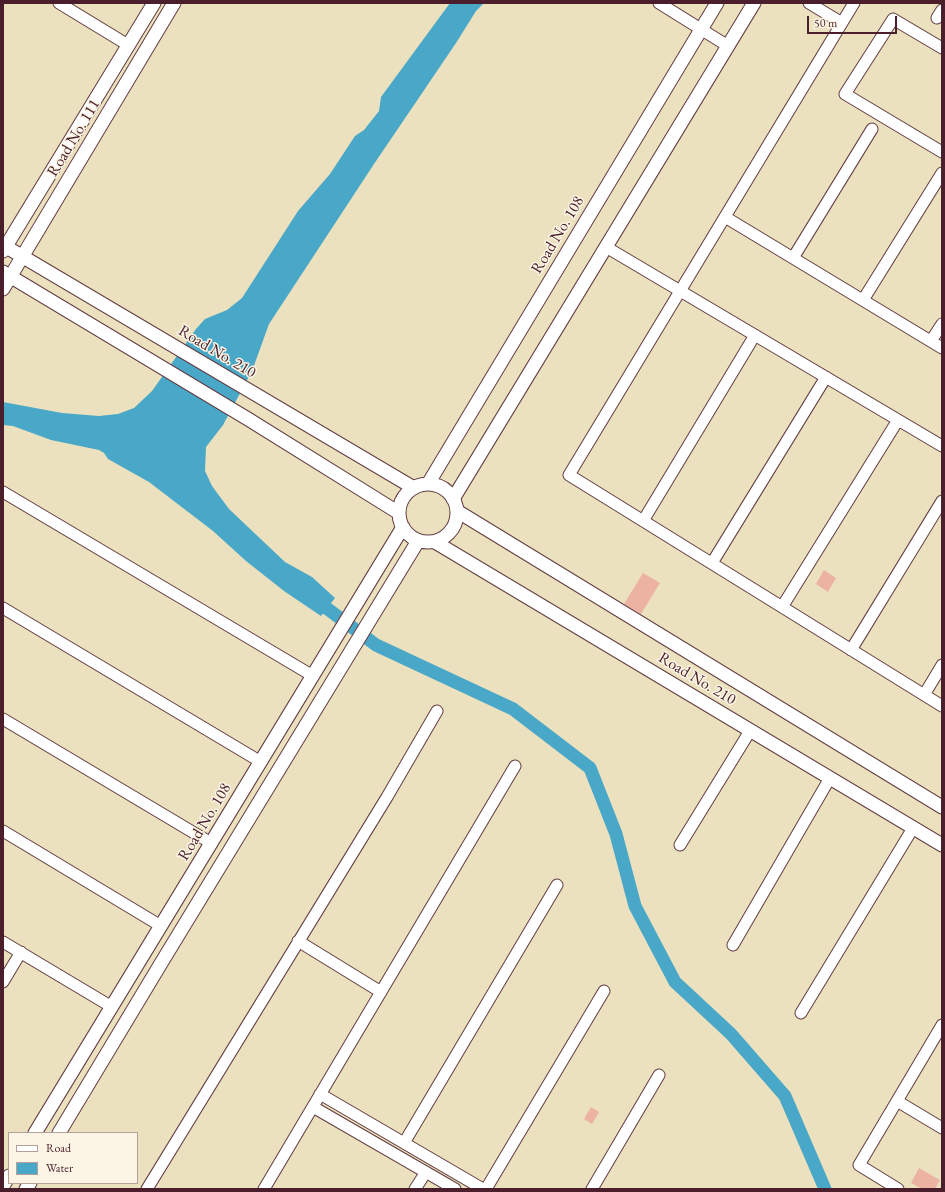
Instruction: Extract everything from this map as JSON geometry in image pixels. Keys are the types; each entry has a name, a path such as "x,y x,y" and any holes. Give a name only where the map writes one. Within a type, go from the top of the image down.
{"street":[{"path":"59,3 128,45"},
{"name":"Road No. 111","path":"4,247 154,3"},
{"name":"Road No. 111","path":"3,289 7,274 23,256 174,3"},
{"path":"659,3 728,46"},
{"name":"Road No. 108","path":"428,484 717,3"},
{"path":"435,542 449,534 454,527 457,519 455,505 606,246 754,3"},
{"path":"808,3 842,23"},
{"path":"854,3 569,475 942,706"},
{"path":"942,48 893,19 845,94 942,152"},
{"path":"793,258 872,129"},
{"path":"863,300 942,173"},
{"path":"725,217 942,348"},
{"path":"606,246 942,446"},
{"name":"Road No. 210","path":"4,247 23,256 414,488"},
{"path":"7,274 248,419 399,513"},
{"path":"931,341 942,324"},
{"path":"644,521 755,335"},
{"path":"712,563 826,377"},
{"path":"782,607 898,420"},
{"path":"60,1132 418,541 407,533 400,520 399,513 403,498 408,492 414,488 428,484"},
{"name":"Road No. 210","path":"428,484 442,488 455,505 942,807"},
{"path":"3,492 313,676"},
{"path":"851,650 942,501"},
{"name":"Road No. 108","path":"36,1132 403,527"},
{"name":"Road No. 210","path":"418,541 426,543 435,542 942,846"},
{"path":"3,608 261,762"},
{"path":"924,695 942,665"},
{"path":"147,1189 387,797 437,711"},
{"path":"3,719 211,843"},
{"path":"680,845 750,731"},
{"path":"264,1189 516,766"},
{"path":"733,945 830,778"},
{"path":"801,1013 913,828"},
{"path":"3,831 161,926"},
{"path":"404,1143 557,885"},
{"path":"298,941 381,992"},
{"path":"3,942 112,1007"},
{"path":"3,982 20,952"},
{"path":"320,1094 484,1189 604,991"},
{"path":"898,1189 859,1165 942,1025"},
{"path":"592,1189 659,1075"},
{"path":"897,1101 942,1128"},
{"path":"313,1107 455,1189"},
{"path":"416,1189 426,1172"}],"water":[{"path":"450,3 484,3 476,11 269,324 252,371 223,425 206,447 205,471 212,486 229,509 285,562 312,577 335,598 321,616 284,591 246,561 213,531 149,482 108,459 104,453 99,450 51,440 13,426 3,425 3,402 62,413 99,416 118,414 134,408 152,391 196,329 205,319 227,310 242,298 298,211 330,174 355,136 364,130 379,111 381,97"}],"building":[{"path":"824,570 836,578 828,592 816,584"},
{"path":"643,573 660,583 641,614 624,604"},
{"path":"591,1107 599,1112 592,1124 584,1119"},
{"path":"919,1168 940,1180 935,1189 922,1189 911,1183"}],"waterway":[{"path":"313,598 376,645 513,709 590,768 616,834 635,906 675,982 731,1034 785,1096 825,1189"}]}
